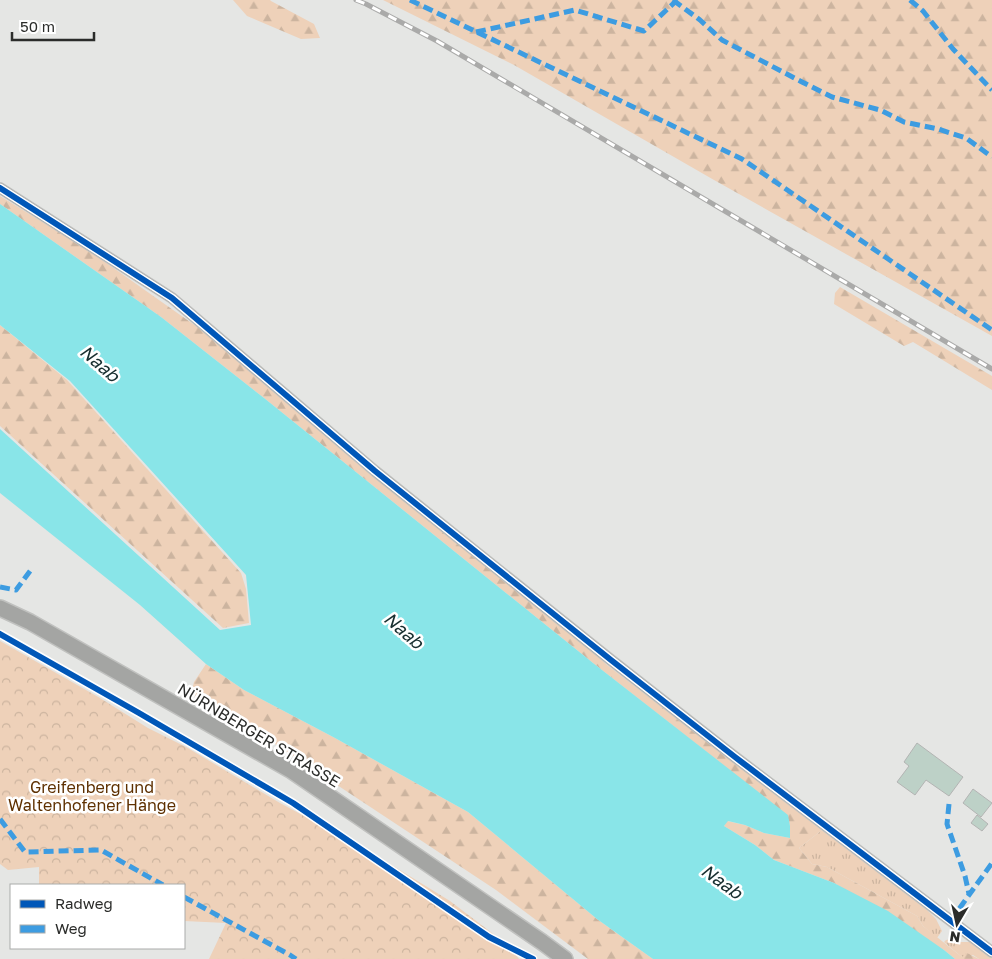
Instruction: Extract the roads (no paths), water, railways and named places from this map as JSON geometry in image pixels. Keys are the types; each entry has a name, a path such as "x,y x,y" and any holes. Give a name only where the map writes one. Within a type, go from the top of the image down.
{"main road":[{"name":"NÜRNBERGER STRASSE","path":"0,608 30,622 292,771 565,959"}],"street":[{"path":"0,188 172,298 375,471 596,648 735,757 992,952"}],"water":[{"name":"Naab","path":"0,204 161,317 593,663 788,815 790,838 764,833 745,825 728,821 724,826 755,845 774,860 834,883 888,911 955,959 653,959 597,919 468,812 244,690 206,664 140,605 0,493 0,429 220,630 251,625 246,575 70,381 0,325"}],"railway":[{"path":"356,0 437,41 992,369"}],"park label":[{"name":"Greifenberg und Waltenhofener Hänge","path":"92,796"}]}
